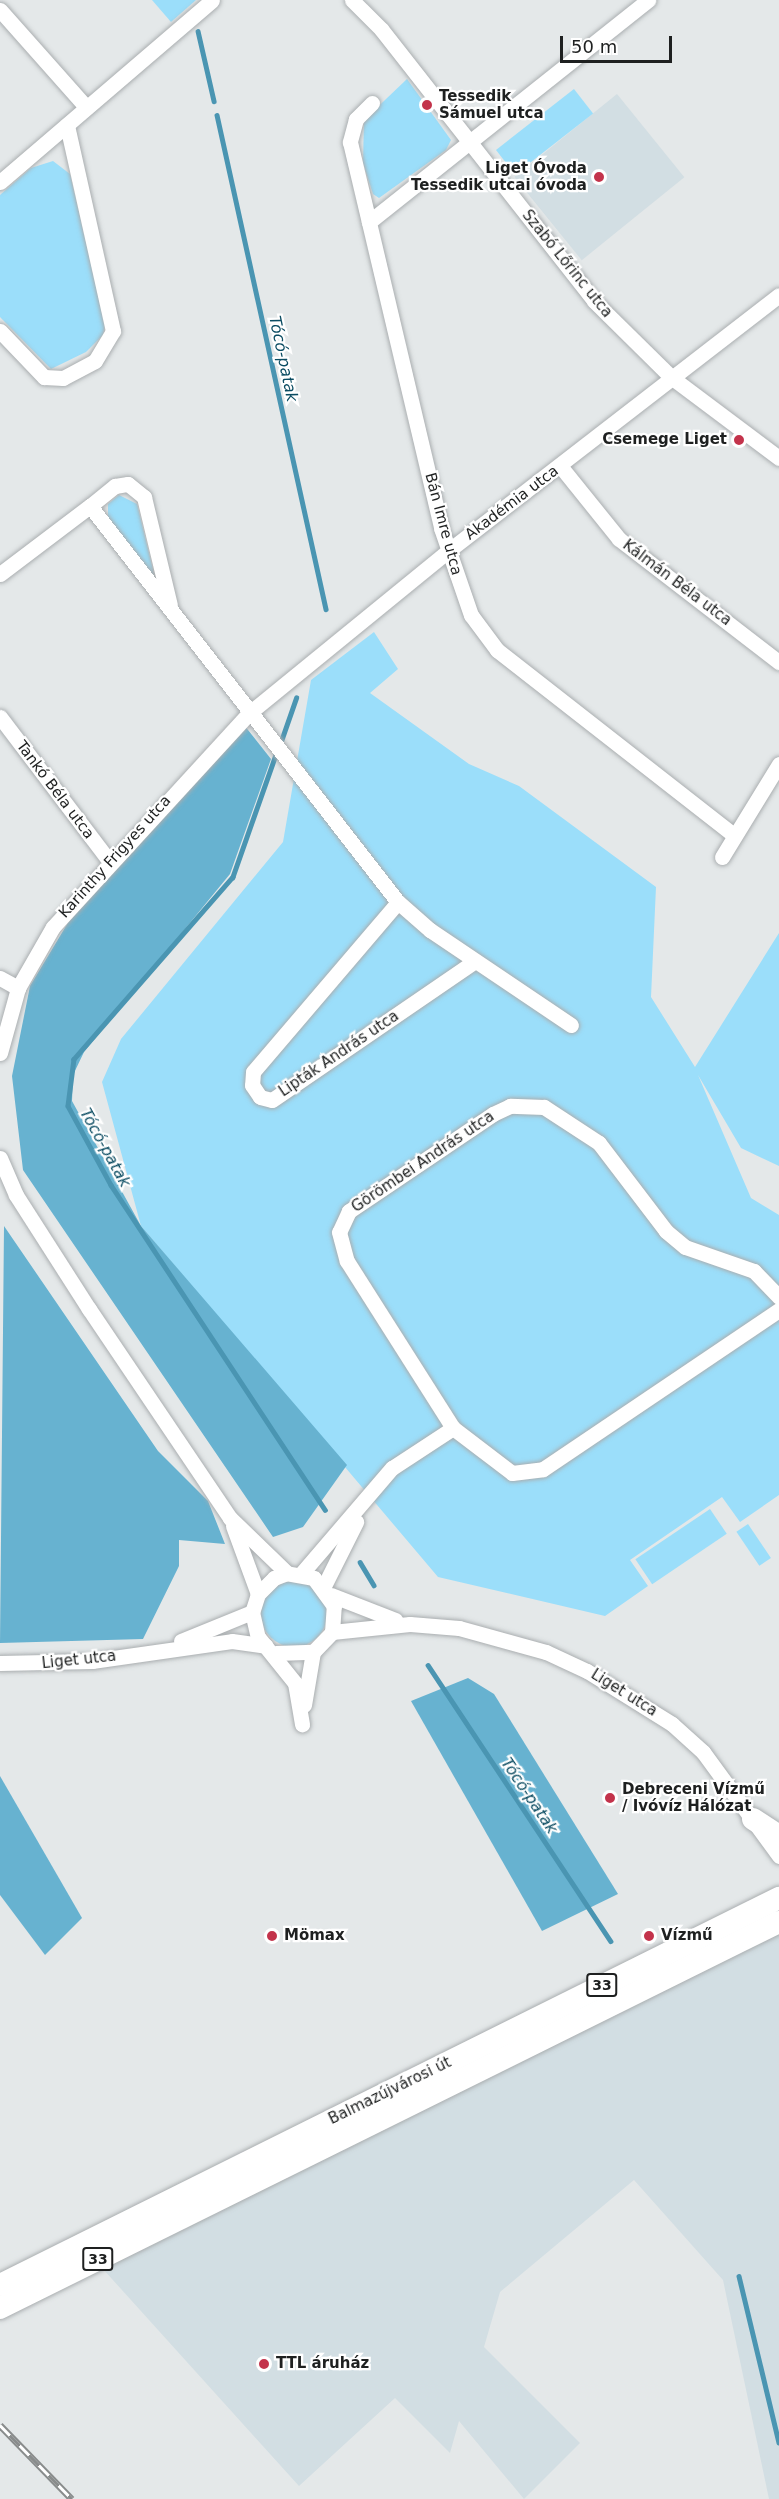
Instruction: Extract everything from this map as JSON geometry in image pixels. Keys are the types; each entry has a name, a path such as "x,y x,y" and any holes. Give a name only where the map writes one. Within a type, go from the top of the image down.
{"main road":[{"path":"753,1819 779,1836"},
{"name":"Balmazújvárosi út","path":"0,2285 779,1898"},
{"name":"Balmazújvárosi út","path":"0,2308 779,1922"}],"street":[{"path":"369,222 648,0"},
{"path":"0,182 208,3"},
{"name":"Szabó Lőrinc utca","path":"358,5 470,142 594,301 671,378 779,458"},
{"path":"0,10 86,107"},
{"name":"Bán Imre utca","path":"372,103 356,119 350,142 448,551 471,615 497,650 734,835"},
{"path":"0,331 44,377 63,378 95,361 114,331 67,125"},
{"name":"Akadémia utca","path":"248,714 448,551 561,467 779,295"},
{"name":"Kálmán Béla utca","path":"561,467 619,539 779,662"},
{"path":"0,574 115,486 128,484 144,497 172,612"},
{"path":"90,506 248,714 398,902 475,961 571,1025"},
{"name":"Karinthy Frigyes utca","path":"0,1053 18,988 52,927 248,714"},
{"name":"Tankó Béla utca","path":"0,717 110,862"},
{"path":"722,857 779,764"},
{"name":"Lipták András utca","path":"398,902 254,1072 252,1085 260,1097 272,1100 475,961"},
{"path":"0,978 18,988"},
{"name":"Görömbei András utca","path":"779,1297 754,1271 710,1259 666,1231 619,1165 580,1129 544,1107 510,1106 349,1211 339,1233 347,1261 453,1428 501,1468 524,1475 543,1469 779,1310"},
{"path":"0,1158 16,1195 82,1300 230,1518 258,1594 252,1612 271,1649 295,1683 302,1724 313,1652 332,1632 327,1590 368,1500"},
{"path":"258,1594 294,1573 368,1500 392,1468 453,1428"},
{"path":"230,1518 294,1573 327,1590"},
{"name":"Liget utca","path":"327,1590 410,1624"},
{"name":"Liget utca","path":"158,1649 252,1612"},
{"name":"Liget utca","path":"332,1632 410,1624 459,1628 546,1652 587,1671 672,1724 732,1786 779,1856"},
{"name":"Liget utca","path":"0,1664 92,1661 158,1649 232,1641 271,1649"},
{"path":"271,1649 313,1652"}],"shaded area":[{"path":"152,0 196,0 171,22"},
{"path":"407,79 451,140 446,150 379,198 373,194 363,163 364,120"},
{"path":"574,89 593,113 515,174 496,150"},
{"name":"Liget Óvoda Tessedik utcai óvoda","path":"617,94 684,177 582,260 514,177"},
{"path":"53,161 70,174 105,324 103,335 86,352 51,369 0,317 0,195 31,168"},
{"path":"119,495 137,504 155,578 108,517 108,504"},
{"path":"374,632 398,669 370,693 469,764 519,786 656,887 651,997 695,1067 779,933 779,1166 741,1148 698,1075 751,1198 779,1215 779,1495 740,1522 722,1497 630,1560 648,1586 605,1616 438,1577 141,1226 102,1082 121,1039 283,842 311,680"},
{"path":"244,725 271,759 230,874 84,1052 73,1075 72,1101 141,1226 347,1465 303,1527 273,1537 23,1170 12,1076 30,986 87,891"},
{"path":"4,1226 158,1451 208,1501 225,1544 179,1540 179,1566 143,1639 0,1643"},
{"path":"710,1509 727,1534 652,1584 635,1559"},
{"path":"748,1524 771,1558 759,1566 736,1532"},
{"path":"300,1581 318,1590 325,1601 327,1614 325,1627 318,1638 307,1645 288,1647 270,1638 263,1627 261,1608 270,1590 281,1583"},
{"path":"468,1678 494,1694 618,1894 542,1931 411,1701"},
{"path":"0,1776 82,1918 45,1955 0,1895"},
{"path":"779,1901 779,2499 769,2499 723,2280 634,2180 500,2292 484,2347 580,2443 524,2499 459,2421 450,2453 395,2398 299,2486 84,2248"}],"waterway":[{"name":"Tócó-patak","path":"198,31 214,101"},
{"name":"Tócó-patak","path":"217,115 326,609"},
{"name":"Tócó-patak","path":"280,744 296,698"},
{"name":"Tócó-patak","path":"277,752 233,877 74,1059 68,1106 111,1185 325,1510"},
{"name":"Tócó-patak","path":"360,1562 374,1585"},
{"name":"Tócó-patak","path":"428,1665 611,1941"},
{"path":"739,2276 779,2442"}],"railway":[{"path":"0,2425 72,2499"}],"place":[{"name":"Tessedik Sámuel utca","path":"427,105"},
{"name":"Liget Óvoda Tessedik utcai óvoda","path":"599,177"},
{"name":"Csemege Liget","path":"739,440"},
{"name":"Debreceni Vízmű / Ivóvíz Hálózat","path":"610,1798"},
{"name":"Mömax","path":"272,1936"},
{"name":"Vízmű","path":"649,1936"},
{"name":"TTL áruház","path":"264,2364"}]}
